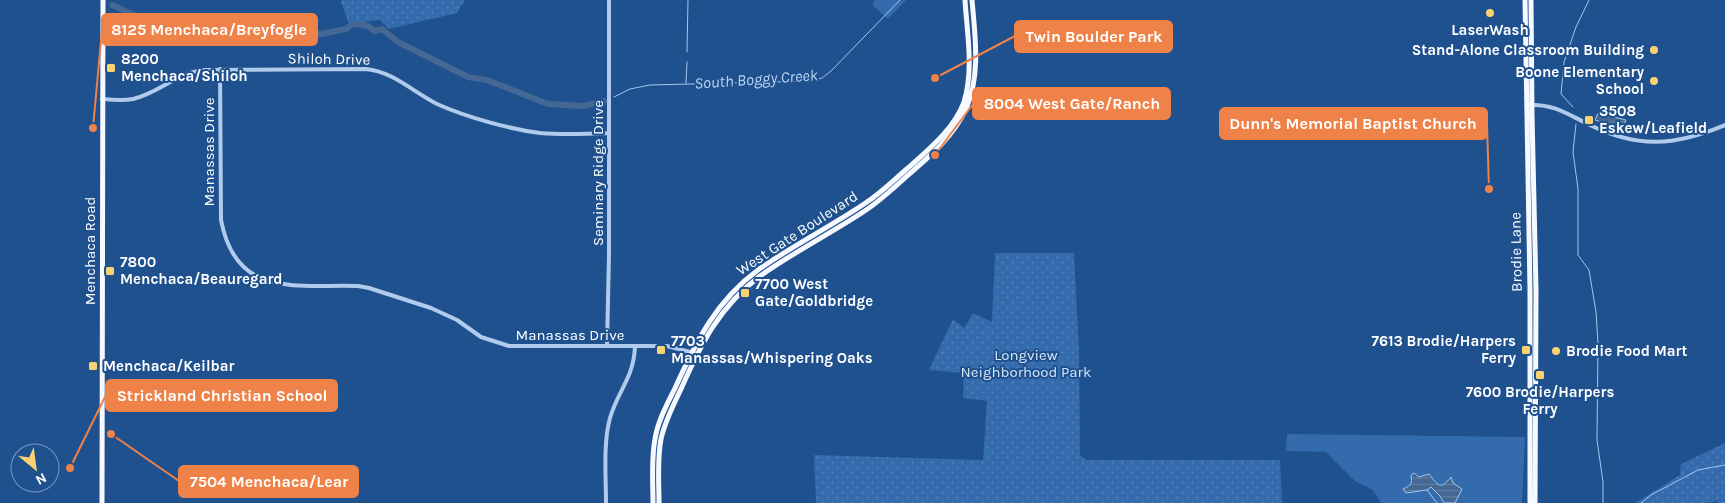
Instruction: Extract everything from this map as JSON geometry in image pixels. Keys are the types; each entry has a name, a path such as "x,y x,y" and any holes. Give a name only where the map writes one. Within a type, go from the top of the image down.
{"main road":[{"name":"Menchaca Road","path":"102,503 103,0"},
{"name":"West Gate Boulevard","path":"653,503 653,454 657,429 714,313 744,281 788,250 877,195 931,147 948,129 961,108 968,78 969,56 965,0"},
{"name":"West Gate Boulevard","path":"659,503 660,446 663,431 694,353 720,317 748,286 791,255 870,207 933,153 952,132 966,109 974,82 976,56 972,0"},
{"name":"Brodie Lane","path":"1524,0 1536,290 1535,503"},
{"name":"Brodie Lane","path":"1530,503 1528,105 1531,0"}],"street":[{"name":"Seminary Ridge Drive","path":"607,346 609,0"},
{"name":"Manassas Drive","path":"220,69 221,220 230,250 247,271 262,279 277,283 370,288 431,308 457,320 481,337 509,346 667,346 694,353"},
{"name":"Shiloh Drive","path":"102,99 134,98 153,91 186,74 202,70 371,70 395,78 437,104 463,114 506,126 542,133 609,133"},
{"path":"1528,105 1555,108 1602,131 1642,142 1685,139 1725,125"},
{"path":"606,503 609,425 613,411 632,368 635,346"}],"green space":[{"path":"342,0 465,0 457,13 389,29 380,20 349,24 341,2"},
{"path":"875,0 906,0 888,19 872,5"},
{"name":"Longview Neighborhood Park","path":"995,253 1074,253 1079,350 1080,455 1087,460 1280,460 1282,503 816,503 814,455 983,460 987,401 963,398 964,373 929,370 953,319 964,328 973,313 992,322"},
{"path":"1287,434 1525,437 1522,503 1381,503 1373,490 1355,481 1326,452 1286,451"},
{"path":"1725,443 1725,503 1718,503 1717,501 1707,503 1635,503 1680,475 1681,464"}],"shaded area":[{"path":"1598,113 1626,120 1622,129 1595,120"},
{"path":"1414,473 1419,477 1429,474 1439,485 1444,484 1451,477 1453,483 1462,489 1455,503 1444,503 1431,487 1427,490 1406,493 1403,489 1411,484 1411,475"}],"waterway":[{"path":"687,52 688,0"},
{"name":"South Boggy Creek","path":"614,97 630,89 650,85 812,81 822,78 900,0"},
{"path":"1573,107 1561,94 1564,62 1576,27 1589,0"},
{"name":"South Boggy Creek","path":"112,5 155,25 190,32 209,40 213,40 221,35 250,36 262,31 272,32 277,36 304,33 321,34 346,29 351,25 358,24 368,26 374,31 382,29 398,42 468,77 487,80 548,104 583,106 604,101"},
{"path":"686,83 687,62"},
{"path":"1576,124 1573,152 1578,189 1578,255 1589,270 1596,312 1598,343 1597,440 1603,482 1603,503"},
{"path":"1641,503 1651,495 1698,470 1725,465"},
{"path":"1427,490 1437,503"}],"place":[{"name":"LaserWash","path":"1490,13"},
{"name":"Stand-Alone Classroom Building","path":"1654,50"},
{"name":"8200 Menchaca/Shiloh","path":"111,68"},
{"name":"Twin Boulder Park","path":"935,78"},
{"name":"Boone Elementary School","path":"1654,81"},
{"name":"3508 Eskew/Leafield","path":"1589,120"},
{"name":"8125 Menchaca/Breyfogle","path":"93,128"},
{"name":"8004 West Gate/Ranch","path":"935,155"},
{"name":"Dunn's Memorial Baptist Church","path":"1489,189"},
{"name":"7800 Menchaca/Beauregard","path":"110,271"},
{"name":"7700 West Gate/Goldbridge","path":"745,293"},
{"name":"7703 Manassas/Whispering Oaks","path":"661,350"},
{"name":"7613 Brodie/Harpers Ferry","path":"1526,350"},
{"name":"Brodie Food Mart","path":"1556,351"},
{"name":"Menchaca/Keilbar","path":"93,366"},
{"name":"7600 Brodie/Harpers Ferry","path":"1540,375"},
{"name":"7504 Menchaca/Lear","path":"111,434"},
{"name":"Strickland Christian School","path":"70,468"}]}
